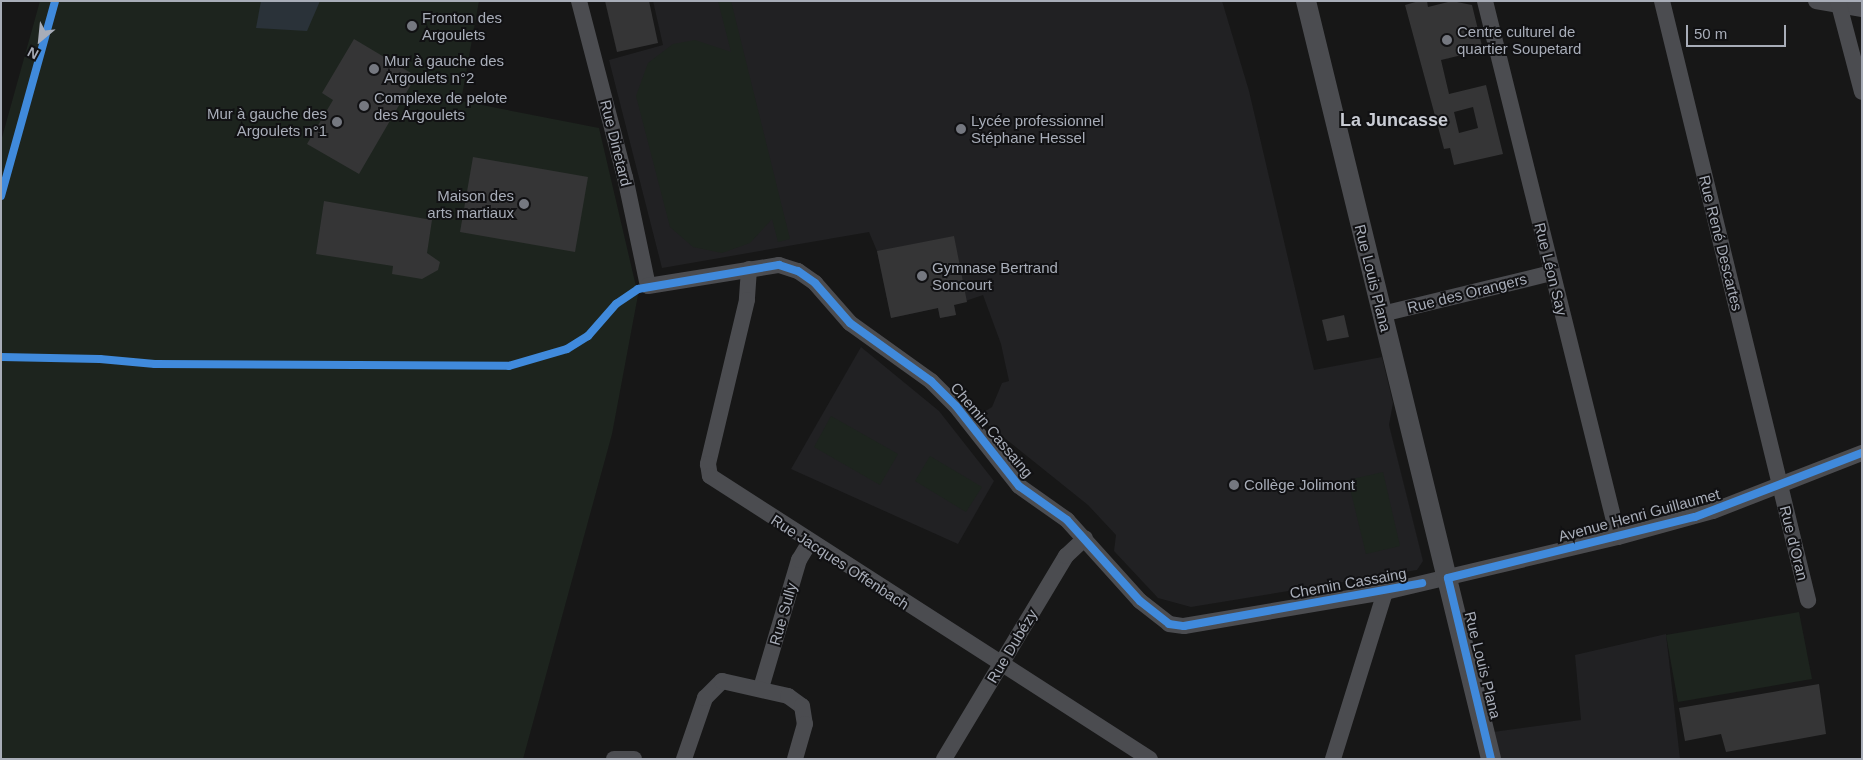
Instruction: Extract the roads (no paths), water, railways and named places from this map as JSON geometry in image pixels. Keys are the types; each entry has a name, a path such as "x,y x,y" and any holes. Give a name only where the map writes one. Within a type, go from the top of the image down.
{"street":[{"name":"Rue Dinetard","path":"579,1 625,177 648,286"},
{"name":"Rue Louis Plana","path":"1306,1 1491,759"},
{"name":"Rue Léon Say","path":"1485,1 1618,537"},
{"name":"Rue René Descartes","path":"1662,1 1780,485"},
{"path":"1816,1 1862,8"},
{"path":"1839,3 1862,92"},
{"name":"Chemin Cassaing","path":"648,286 779,265 798,271 816,283 850,324 936,387 1019,486 1067,520 1140,601 1169,624 1184,626 1385,592 1448,578"},
{"name":"Rue Jacques Offenbach","path":"749,270 747,300 708,464 710,476 1001,665 1150,759"},
{"name":"Rue des Orangers","path":"1382,314 1551,272"},
{"name":"Avenue Henri Guillaumet","path":"1448,578 1695,517 1862,453"},
{"name":"Rue d'Oran","path":"1780,485 1808,600"},
{"name":"Rue Dubézy","path":"944,759 1066,556 1085,538"},
{"name":"Rue Sully","path":"761,688 799,560 810,542"},
{"path":"1333,759 1385,592"},
{"path":"684,759 705,698 715,684 733,681 796,700 806,714 795,759"},
{"path":"614,759 634,759"}],"place":[{"name":"Fronton des Argoulets","path":"412,26"},
{"name":"Centre culturel de quartier Soupetard","path":"1447,40"},
{"name":"Mur à gauche des Argoulets n°2","path":"374,69"},
{"name":"Complexe de pelote des Argoulets","path":"364,106"},
{"name":"Mur à gauche des Argoulets n°1","path":"337,122"},
{"name":"Lycée professionnel Stéphane Hessel","path":"961,129"},
{"name":"Maison des arts martiaux","path":"524,204"},
{"name":"Gymnase Bertrand Soncourt","path":"922,276"},
{"name":"Collège Jolimont","path":"1234,485"}],"district":[{"name":"La Juncasse","path":"1394,120"}]}
